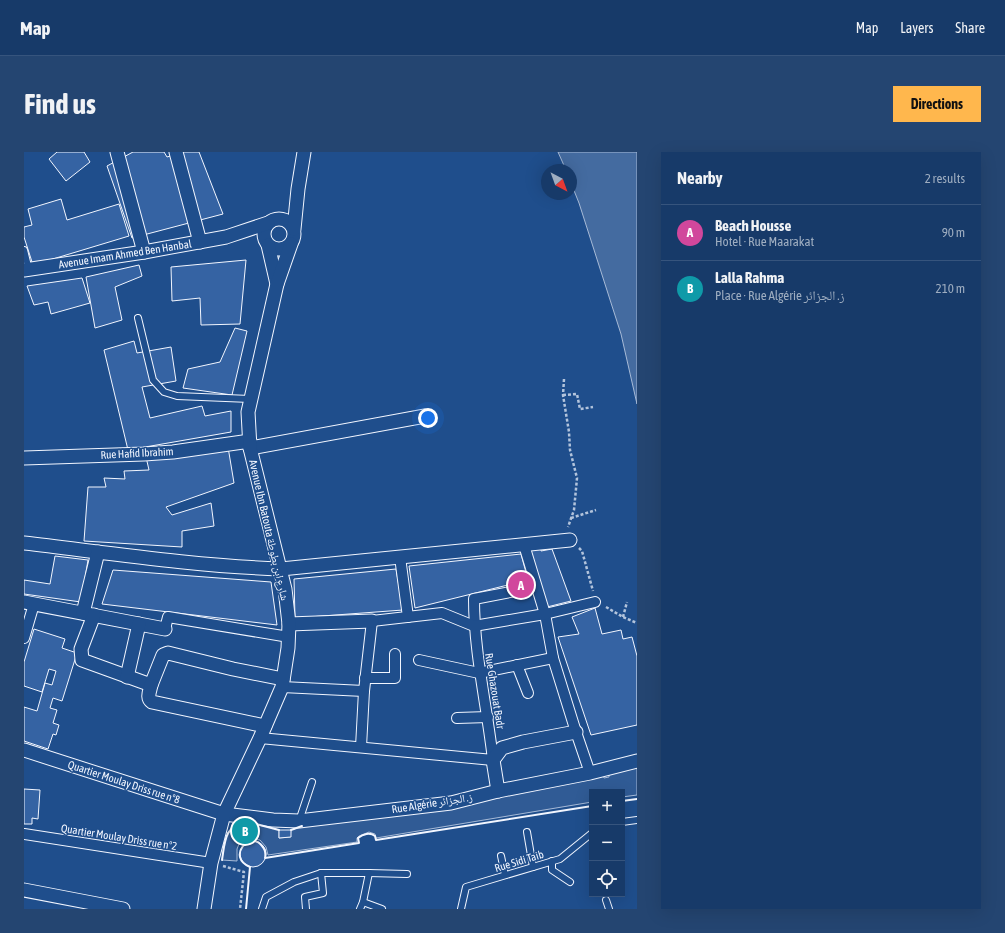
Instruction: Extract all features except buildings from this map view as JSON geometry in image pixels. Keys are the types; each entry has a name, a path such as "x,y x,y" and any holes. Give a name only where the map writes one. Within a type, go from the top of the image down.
{"street":[{"path":"117,152 144,252"},
{"path":"176,152 200,242"},
{"path":"294,229 290,222 282,218 274,219 268,223 264,231 266,242 276,249 284,249 291,244 294,237 298,189 304,152"},
{"path":"282,218 298,189"},
{"name":"Avenue Imam Ahmed Ben Hanbal","path":"26,270 144,252 226,237 268,223"},
{"name":"Avenue Imam Ahmed Ben Hanbal","path":"226,237 266,242"},
{"name":"Avenue Ibn Batouta شارع ابن بطوطة","path":"266,242 276,284"},
{"name":"Avenue Ibn Batouta شارع ابن بطوطة","path":"204,909 211,863 224,814 260,738 282,683 288,648 289,624 286,589 250,445 248,412 276,284 291,244"},
{"name":"Rue Hafid Ibrahim","path":"24,458 144,454 250,445 425,416"},
{"path":"24,543 245,568 280,569 570,540"},
{"path":"524,544 544,614 553,658 590,773"},
{"path":"98,552 89,614 81,649 82,660 151,685"},
{"path":"400,557 408,617"},
{"name":"Rue Ghazouat Badr","path":"493,760 474,626 474,599 536,587"},
{"path":"289,624 372,621 442,613 474,626 544,614 596,602"},
{"path":"24,638 29,603 165,629 168,617 289,637"},
{"path":"361,747 365,678 372,621"},
{"path":"127,677 139,624"},
{"path":"265,726 152,702 148,699 148,696 160,659 163,655 168,653 282,683 364,691"},
{"path":"365,678 395,678 395,654"},
{"path":"419,660 480,673 553,658"},
{"path":"517,665 528,693"},
{"path":"457,718 488,717"},
{"path":"498,791 493,760 502,748 522,742 576,732"},
{"path":"260,738 493,760"},
{"name":"Quartier Moulay Driss rue n°8","path":"24,750 224,814"},
{"name":"Rue Algérie ز. الجزائر","path":"224,814 273,820 299,820 451,803 498,791 590,773 637,761"},
{"name":"Quartier Moulay Driss rue n°2","path":"24,834 211,863"},
{"path":"24,890 123,909"}],"lane":[{"path":"24,250 26,270"},
{"path":"138,318 153,380 164,392 177,396 250,399"},
{"path":"299,820 312,782"},
{"path":"625,822 637,820"},
{"path":"527,832 533,867"},
{"name":"Rue Sidi Taib","path":"461,909 466,887 560,859 589,835"},
{"path":"501,856 505,876"},
{"path":"552,861 552,870 570,882"},
{"path":"306,909 305,897 323,893 321,873"},
{"path":"262,909 266,897 294,882 321,873 407,874"},
{"path":"360,909 369,873"},
{"path":"606,900 608,909"},
{"path":"362,902 382,909"}],"path":[{"path":"564,379 564,395 570,450 577,478 574,510 568,526 570,540 582,551 596,602 602,604 622,618 637,623"},
{"path":"564,395 577,394 580,408 593,407"},
{"path":"571,518 596,510"},
{"path":"622,618 627,602"},
{"path":"211,863 244,872 240,909"}],"shaded area":[{"path":"558,152 637,152 637,404 621,334 577,198 577,164 563,164"},
{"path":"637,767 637,795 625,797 625,789 589,789 589,802 376,838 375,834 369,832 359,836 357,838 357,842 268,855 266,847 260,840 249,838 239,844 237,849 237,861 222,860 228,832 232,827 243,823 257,824 279,830 279,838 290,837 291,830 306,825 603,775 604,778 609,777 609,774"}],"wall":[{"path":"625,801 637,799"},
{"path":"246,909 250,867 243,863 240,857 240,852 242,847 252,841 257,842 263,847 265,851 265,858 359,843 358,838 366,834 375,836 376,840 589,806"},
{"path":"222,860 225,841 230,831 239,824 247,823"},
{"path":"256,824 279,830"},
{"path":"291,830 302,826"}],"place":[{"name":"Beach Housse","path":"521,585"},
{"name":"Lalla Rahma","path":"245,831"}]}
